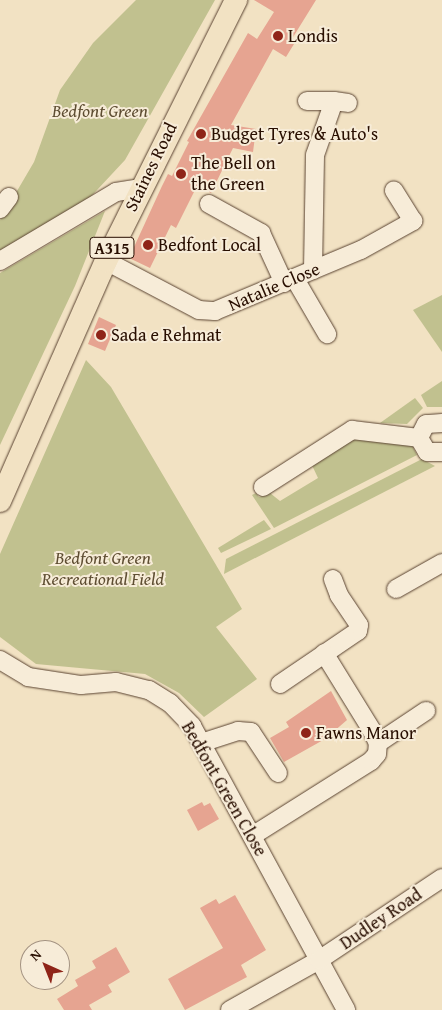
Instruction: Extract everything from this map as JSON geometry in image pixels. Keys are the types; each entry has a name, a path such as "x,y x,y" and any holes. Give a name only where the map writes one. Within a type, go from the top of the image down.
{"main road":[{"name":"Staines Road","path":"0,501 140,188 236,0"}],"street":[{"path":"307,101 341,102 315,155 313,270"},
{"path":"0,260 116,192 140,188"},
{"name":"Natalie Close","path":"106,261 199,310 215,311 232,306 361,250 412,221 394,191"},
{"path":"209,204 261,233 290,281 326,334"},
{"path":"419,438 426,424 442,424"},
{"path":"263,487 352,430 419,438"},
{"path":"419,438 427,452 440,457"},
{"path":"396,589 439,565"},
{"path":"280,684 358,631 359,625 339,595 334,579"},
{"path":"324,654 378,743"},
{"name":"Bedfont Green Close","path":"0,660 28,677 81,685 116,682 149,690 170,703 192,726 346,1010"},
{"path":"252,836 371,761 378,743 426,710"},
{"path":"201,743 238,730 251,732 278,773"},
{"name":"Dudley Road","path":"230,1010 319,960 442,878"}],"green space":[{"name":"Bedfont Green","path":"136,0 215,0 125,160 84,204 0,251 0,220 34,162 60,90 93,43"},
{"path":"105,211 75,286 0,445 0,273"},
{"path":"442,295 442,352 413,310"},
{"name":"Bedfont Green Recreational Field","path":"86,360 111,387 242,609 216,627 257,679 204,717 179,693 145,674 36,664 0,637 0,554"},
{"path":"442,381 442,407 427,407 421,395"},
{"path":"415,398 423,408 407,424 380,423"},
{"path":"407,435 417,455 274,528 252,495 256,493 259,497 270,493 280,501 318,478 310,461 348,439"},
{"path":"422,459 435,466 224,574 226,559"},
{"path":"264,520 271,529 221,553 218,548"}],"building":[{"path":"254,0 316,0 290,42 294,44 286,57 273,49 231,125 256,129 253,152 233,148 211,193 197,186 176,228 171,225 150,268 129,258 168,174 172,176 189,142 187,141 248,33 257,39 274,12"},
{"path":"99,317 116,325 105,351 88,344"},
{"name":"Fawns Manor","path":"331,691 347,720 325,739 284,762 270,738 289,727 286,722"},
{"path":"202,802 204,806 210,803 219,819 198,831 187,810"},
{"path":"235,895 266,950 241,965 247,977 185,1010 168,979 223,948 200,908 216,899 219,904"},
{"path":"116,947 130,972 108,985 112,992 89,1005 92,1010 64,1010 57,999 78,986 75,980 96,968 92,961"}],"place":[{"name":"Londis","path":"278,36"},
{"name":"Budget Tyres & Auto's","path":"201,134"},
{"name":"The Bell on the Green","path":"181,174"},
{"name":"Bedfont Local","path":"148,245"},
{"name":"Sada e Rehmat","path":"101,335"},
{"name":"Fawns Manor","path":"306,733"}]}
